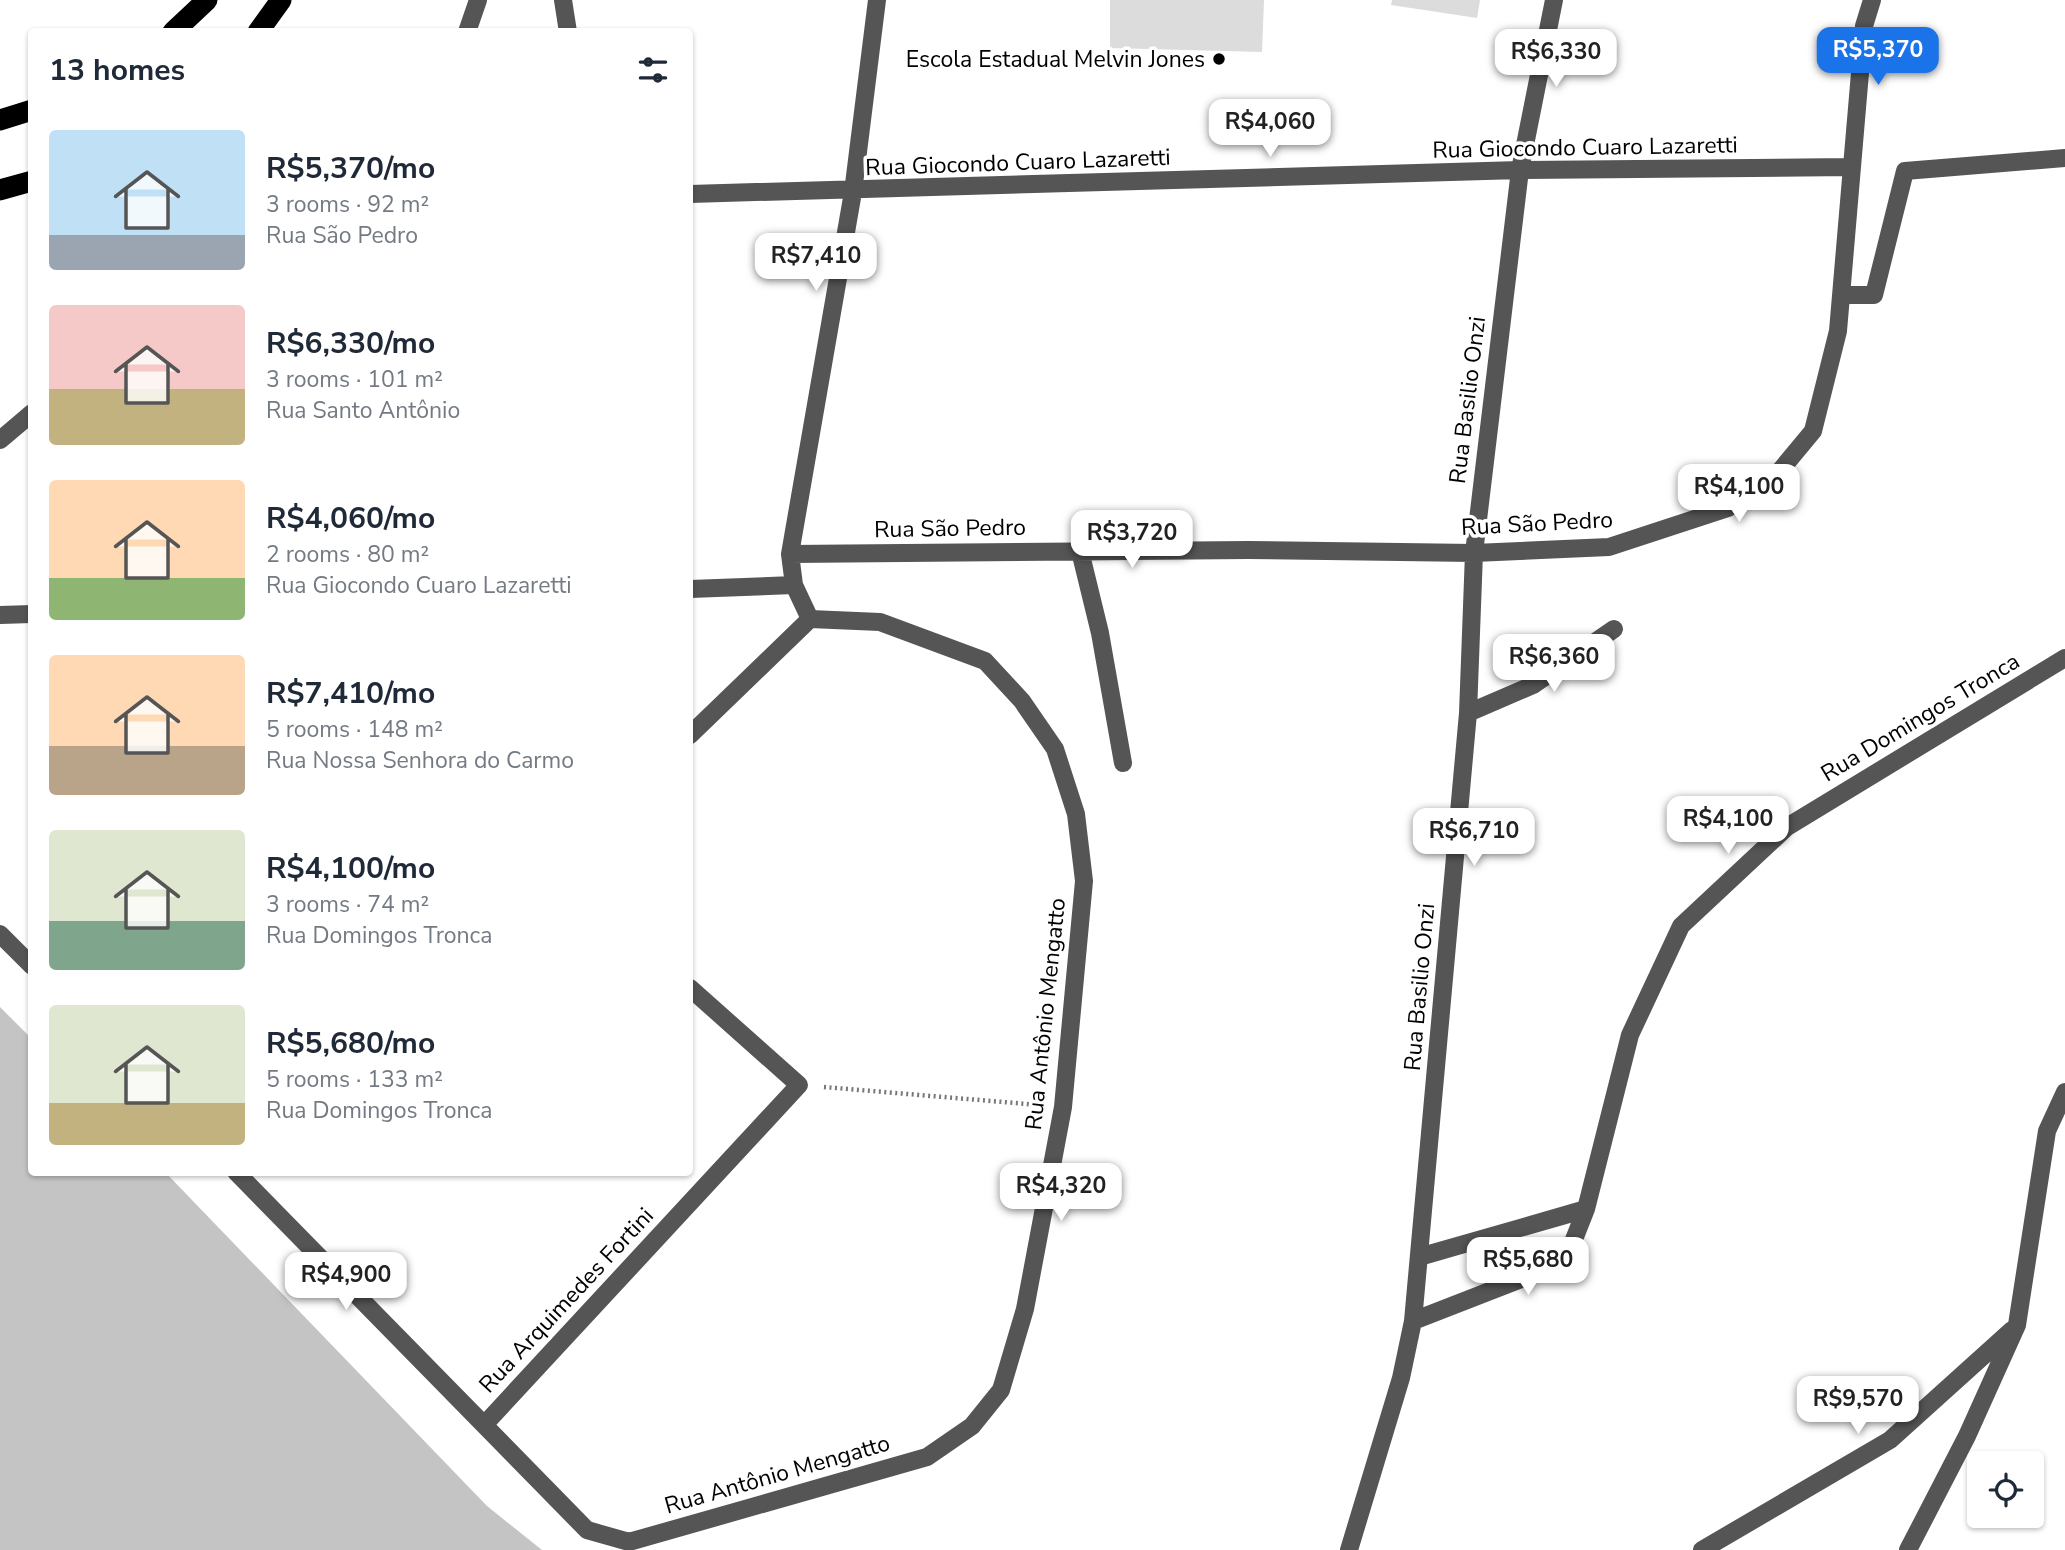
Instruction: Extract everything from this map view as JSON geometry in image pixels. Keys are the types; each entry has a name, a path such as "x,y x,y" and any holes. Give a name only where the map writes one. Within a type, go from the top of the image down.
{"highway":[{"path":"177,28 207,0"},
{"path":"261,28 281,0"},
{"path":"0,120 28,111"},
{"path":"0,190 28,182"}],"street":[{"path":"468,28 478,0"},
{"path":"564,0 568,28"},
{"path":"693,732 810,619 794,585 790,554 853,192 877,0"},
{"name":"Rua Basilio Onzi","path":"1349,1550 1401,1378 1413,1321 1468,713 1474,553 1520,170 1554,0"},
{"name":"Rua São Pedro","path":"790,554 1080,551 1474,553 1609,547 1728,509 1774,478 1813,431 1838,331 1864,26 1872,0"},
{"path":"1841,295 1874,295 1905,171 2065,158"},
{"name":"Rua Giocondo Cuaro Lazaretti","path":"693,194 853,192 1520,170 1851,167"},
{"path":"0,440 28,416"},
{"path":"1080,551 1100,633 1123,763"},
{"path":"693,589 794,585"},
{"path":"0,615 28,614"},
{"name":"Rua Antônio Mengatto","path":"240,1176 587,1531 629,1542 927,1457 972,1426 1001,1390 1025,1309 1063,1107 1084,881 1076,814 1055,749 1022,701 985,661 880,622 810,619"},
{"path":"1468,713 1533,685 1614,629"},
{"name":"Rua Domingos Tronca","path":"1413,1321 1521,1279 1563,1255 1573,1242 1586,1209 1630,1035 1681,926 1787,827 2065,658"},
{"path":"0,934 28,962"},
{"path":"693,991 799,1085"},
{"name":"Rua Arquimedes Fortini","path":"484,1425 799,1085"},
{"path":"1908,1550 1967,1436 2017,1325 2047,1130 2065,1092"},
{"path":"1419,1256 1586,1209"},
{"path":"1702,1550 1890,1440 2017,1325"}],"path":[{"path":"799,1085 1063,1107"}],"shaded area":[{"path":"1110,0 1264,0 1262,52 1110,48"},
{"path":"1392,0 1480,0 1477,18 1391,5"}],"building":[{"path":"0,1007 28,1035 28,1176 169,1176 487,1506 542,1550 0,1550"}],"place":[{"name":"Escola Estadual Melvin Jones","path":"1219,59"}]}
